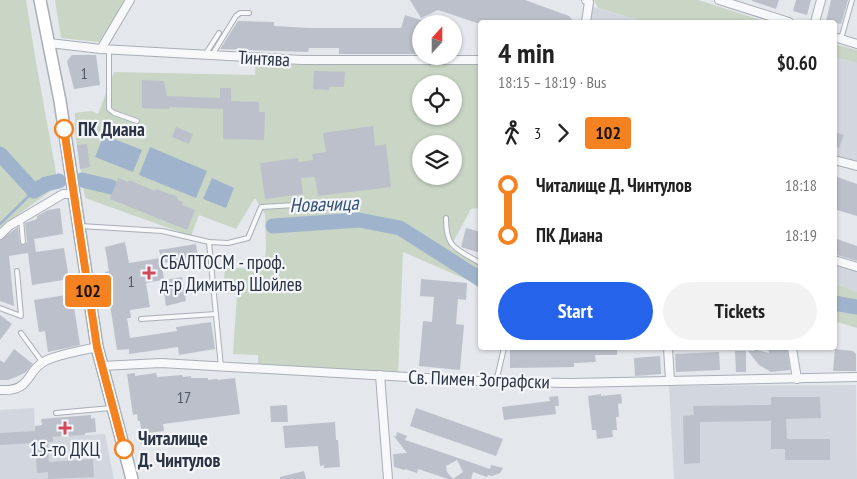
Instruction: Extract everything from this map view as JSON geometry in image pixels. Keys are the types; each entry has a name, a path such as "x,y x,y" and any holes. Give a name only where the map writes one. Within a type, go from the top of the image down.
{"street":[{"path":"40,0 60,101 97,347 132,479"},
{"path":"105,49 130,0"},
{"path":"719,0 783,20"},
{"path":"816,20 821,0"},
{"path":"586,20 588,3"},
{"path":"838,38 857,44"},
{"name":"Тинтява","path":"49,43 105,49 302,60 478,60"},
{"path":"837,161 857,166"},
{"path":"0,235 9,226 63,194 73,194"},
{"path":"837,261 857,267"},
{"path":"0,390 15,390 24,385 38,366 47,360 97,347"},
{"path":"668,350 670,381"},
{"path":"792,350 797,378"},
{"name":"Св. Пимен Зографски","path":"101,366 161,363 496,382 571,383 857,377"},
{"path":"380,375 388,479"}],"lane":[{"path":"838,38 852,0"},
{"path":"209,55 236,16 240,13 249,12"},
{"path":"209,55 219,32"},
{"path":"105,49 109,108 114,113 137,121"},
{"path":"78,226 162,231 208,242 228,242 248,238 261,207 313,204"},
{"path":"446,218 448,241 478,262"},
{"path":"21,219 23,242"},
{"path":"208,242 222,367"},
{"path":"0,308 21,316 17,271"},
{"path":"140,319 216,314"},
{"path":"22,333 43,363"},
{"path":"496,382 504,350"},
{"path":"56,413 113,408"}],"shaded area":[{"path":"590,6 638,20 586,20"},
{"path":"837,58 857,63 857,166 837,161"},
{"path":"837,264 857,267 857,292 837,284"},
{"path":"856,385 857,479 674,479 669,386"},
{"path":"34,408 35,430 53,437 105,434 114,479 0,479 0,410"}],"green space":[{"path":"0,0 26,0 57,178 52,190 0,228"},
{"path":"55,0 125,0 99,42 61,38"},
{"path":"594,0 698,0 761,20 638,20 598,8"},
{"path":"837,45 857,50 857,63 837,58"},
{"path":"256,57 412,59 412,65 462,65 462,60 478,60 478,208 471,209 450,248 478,265 478,287 470,281 403,252 398,376 258,369 258,355 233,354 237,294 223,293 225,267 264,270 266,249 265,214 255,198 236,229 199,215 191,236 85,198 75,133 75,113 91,111 98,114 114,72 255,75"},
{"path":"837,284 857,292 857,328 837,322"}],"water":[{"path":"104,135 142,150 133,172 95,157"},
{"path":"150,147 207,171 196,198 139,175"},
{"path":"212,178 234,188 226,208 203,199"}],"building":[{"path":"410,0 525,0 569,16 572,20 478,20 478,23 462,18 462,15 453,15 438,10 427,15 419,15"},
{"path":"752,0 779,0 776,9"},
{"path":"796,0 811,0 807,15 793,11"},
{"path":"831,0 848,0 841,24 837,23 837,20 826,20"},
{"path":"405,15 412,17 412,54 339,54 339,48 309,48 308,52 220,49 238,21 274,22 274,26 309,28 401,28"},
{"path":"72,55 96,55 100,85 74,89 67,61"},
{"path":"314,71 345,72 344,87 329,87 329,90 313,89"},
{"path":"142,80 164,81 167,96 220,98 220,88 231,88 231,101 259,102 259,112 265,112 264,140 223,139 223,109 142,108"},
{"path":"373,126 375,146 386,144 391,187 318,196 315,177 301,178 303,194 265,199 260,163 298,158 299,162 313,160 312,154 326,152 323,133"},
{"path":"176,127 193,134 189,144 172,137"},
{"path":"837,133 844,135 839,148 837,147"},
{"path":"87,144 90,167 80,169 77,145"},
{"path":"837,177 857,184 857,216 837,210"},
{"path":"118,178 178,197 177,200 183,202 182,205 195,210 187,230 110,199"},
{"path":"60,208 63,234 34,239 36,252 64,248 69,279 32,285 28,253 9,256 14,306 0,301 0,240 18,227 20,244 25,245 27,242 25,223 37,219 37,216 48,210"},
{"path":"466,228 478,231 478,252 461,247"},
{"path":"837,239 857,246 857,261 837,255"},
{"path":"125,242 129,263 161,258 159,250 196,244 198,258 162,263 161,259 164,280 182,277 186,301 166,306 162,280 146,283 150,307 130,310 131,318 127,318 130,338 177,331 176,327 211,322 215,349 179,355 178,347 129,354 129,349 117,350 105,272 109,271 105,247"},
{"path":"421,279 467,283 466,300 458,299 456,324 464,325 460,370 419,366 423,321 432,322 434,297 420,296"},
{"path":"72,294 80,345 48,352 45,331 39,332 34,300"},
{"path":"0,315 12,324 0,340"},
{"path":"14,349 33,364 26,372 16,377 0,380 0,360 4,363"},
{"path":"510,350 617,350 617,355 595,355 596,362 574,363 574,367 510,368"},
{"path":"758,350 769,353 768,350 787,350 790,370 771,372 759,365 748,351"},
{"path":"835,350 853,351 856,354 856,371 833,371"},
{"path":"735,351 746,351 746,372 736,372"},
{"path":"719,352 720,370 676,372 675,354"},
{"path":"660,356 661,374 635,376 634,358"},
{"path":"135,373 135,376 156,373 157,377 182,375 183,377 191,376 191,378 208,378 208,380 235,378 240,414 163,424 164,431 148,433 150,442 141,444 139,437 142,436 140,421 138,421 137,414 133,415 127,374"},
{"path":"601,394 601,396 621,394 622,403 618,404 619,417 616,417 617,430 612,430 613,437 597,439 596,430 592,430 588,396"},
{"path":"558,396 559,406 555,406 556,414 504,420 502,407 550,401 549,397"},
{"path":"771,397 820,397 821,418 786,419 787,439 830,439 830,460 785,460 785,449 771,449 771,421 700,422 700,463 684,464 683,416 694,415 693,406 771,405"},
{"path":"287,405 288,422 271,422 270,406"},
{"path":"416,408 503,439 496,456 410,426"},
{"path":"91,415 91,419 95,418 96,432 85,433 85,435 53,437 53,442 48,442 49,462 93,459 94,477 48,479 48,472 37,473 35,443 0,445 0,433 35,431 35,426 42,425 41,419"},
{"path":"335,422 340,467 324,468 324,465 320,466 318,446 285,448 283,426"},
{"path":"397,432 407,436 405,440 490,469 491,465 503,468 500,473 492,476 488,475 487,477 473,472 471,479 453,479 448,479 418,469 417,473 394,467 393,454 407,453 393,435 396,437","holes":["457,460 463,472 453,479 447,472 446,466"]},
{"path":"304,471 306,479 280,479 280,477"}],"waterway":[{"path":"0,154 34,191 46,184 59,181"},
{"name":"Новачица","path":"82,180 111,187"},
{"path":"0,224 34,191"},
{"name":"Новачица","path":"273,226 359,220 400,228 478,278"},
{"name":"Новачица","path":"837,304 857,307"}],"bus line":[{"name":"102","path":"64,129 97,347 124,449"}],"place":[{"name":"ПК Диана","path":"64,129"},
{"name":"СБАЛТОСМ - проф. д-р Димитър Шойлев","path":"149,273"},
{"name":"15-то ДКЦ","path":"65,428"},
{"name":"Читалище Д. Чинтулов","path":"124,449"}]}
